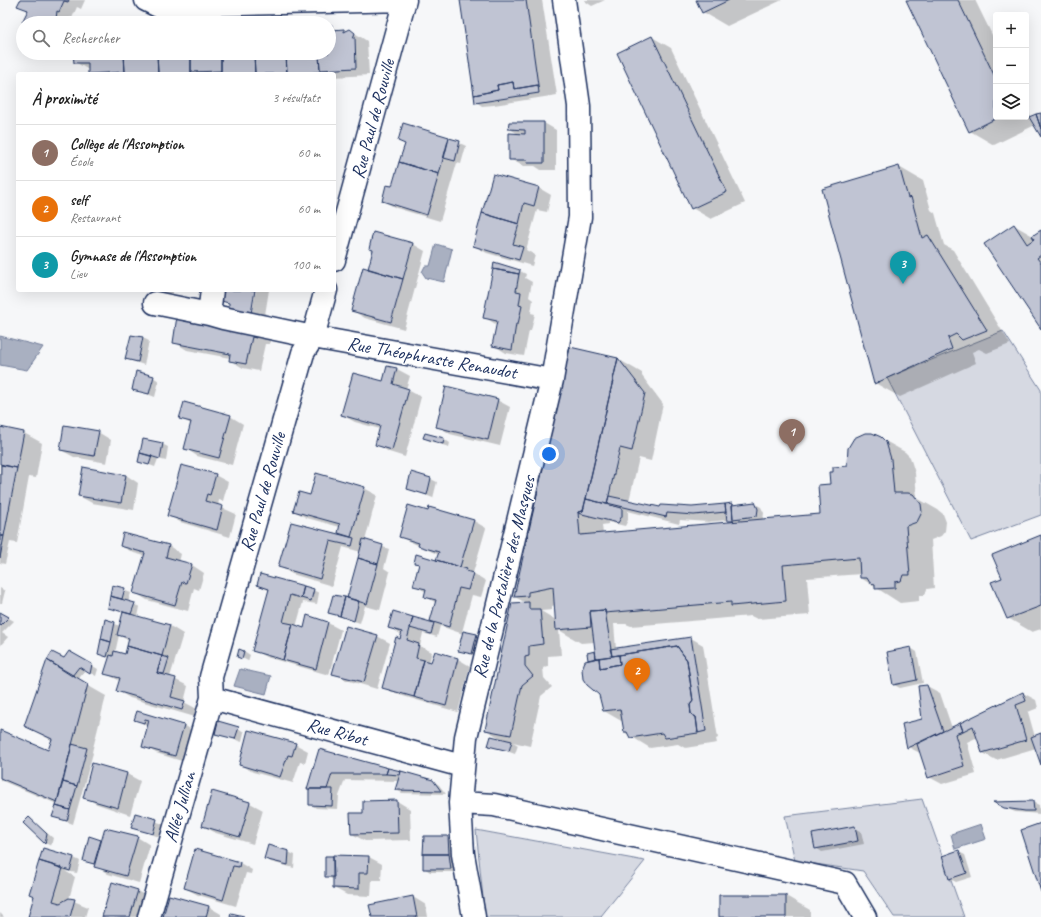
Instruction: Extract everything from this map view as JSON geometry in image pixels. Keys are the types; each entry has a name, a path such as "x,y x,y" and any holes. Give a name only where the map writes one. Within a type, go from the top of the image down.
{"street":[{"path":"146,0 158,6 405,0"},
{"name":"Rue Paul de Rouville","path":"336,253 405,0"},
{"name":"Rue de la Portalière des Masques","path":"474,917 463,854 460,804 462,766 471,710 552,380 580,217 579,106 564,0"},
{"path":"209,314 212,292"},
{"name":"Rue Paul de Rouville","path":"212,698 211,677 254,519 303,353 313,337 325,292"},
{"name":"Rue Théophraste Renaudot","path":"155,303 313,337 552,380"},
{"name":"Rue Ribot","path":"212,698 462,766"},
{"name":"Allée Jullian","path":"149,917 212,698"},
{"path":"460,804 494,805 845,883 865,917"}],"shaded area":[{"path":"1003,331 1041,390 1041,515 971,541 887,378"},
{"path":"922,799 964,917 894,917 863,871 795,861 785,816"},
{"path":"476,830 645,861 601,916 602,917 485,917"}],"water":[{"path":"436,244 452,249 444,282 426,278 422,272 425,266 430,266"},
{"path":"0,336 43,347 27,370 0,365"},
{"path":"240,669 271,676 266,694 234,686"},
{"path":"981,824 986,839 955,849 951,834"}],"building":[{"path":"20,0 69,0 68,2 64,1 59,12 57,11 56,16 25,16 28,10 17,6"},
{"path":"460,0 526,0 538,85 514,89 513,82 497,85 498,90 474,95"},
{"path":"696,0 729,0 702,13"},
{"path":"906,0 958,0 993,73 993,120 969,132"},
{"path":"344,29 344,32 350,29 355,33 353,38 355,37 356,68 320,70 319,60 336,60 336,30"},
{"path":"652,36 727,192 691,209 617,53"},
{"path":"74,60 124,60 125,72 88,72 88,63 74,63"},
{"path":"124,60 157,60 158,72 125,72"},
{"path":"157,60 191,60 191,72 158,72"},
{"path":"191,60 221,60 221,71 191,72"},
{"path":"221,60 254,60 255,72 221,72"},
{"path":"254,60 286,60 287,72 255,72"},
{"path":"286,60 319,60 320,72 287,72"},
{"path":"513,82 514,89 538,85 539,93 475,103 474,95 498,90 497,85"},
{"path":"1041,113 1041,129 1036,114"},
{"path":"1036,114 1041,129 1041,137 1029,117"},
{"path":"509,122 544,122 544,163 527,163 528,160 509,160 509,133 525,134 525,130 508,129"},
{"path":"403,123 449,137 439,174 399,162 405,144 398,141"},
{"path":"449,138 460,141 455,161 444,158"},
{"path":"399,162 439,174 427,215 382,201 386,185 392,186"},
{"path":"899,166 908,198 911,197 922,238 928,235 987,330 962,340 956,334 948,338 952,349 874,384 822,189"},
{"path":"493,174 539,187 534,206 524,203 519,224 482,213"},
{"path":"482,213 519,224 513,244 523,247 519,260 473,246"},
{"path":"1014,224 1027,244 1034,239 1032,236 1041,230 1041,255 1037,258 1041,263 1041,329 984,244"},
{"path":"373,232 413,243 403,279 368,269 373,250 369,249"},
{"path":"494,262 520,270 519,274 493,269"},
{"path":"363,267 403,279 391,322 351,311"},
{"path":"493,269 519,274 516,291 521,292 519,305 522,306 518,324 516,324 512,350 492,346 497,321 483,318"},
{"path":"218,292 255,292 251,314 229,310 229,303 217,300"},
{"path":"177,316 258,331 256,338 252,337 246,364 229,361 230,354 173,343"},
{"path":"131,335 143,337 138,362 125,359"},
{"path":"570,347 618,358 583,511 578,512 580,535 820,514 818,485 830,484 829,472 833,472 833,467 847,466 848,448 854,438 865,433 872,433 881,437 886,442 891,459 894,493 913,494 921,504 922,512 917,522 906,526 910,575 903,575 901,581 895,582 895,588 875,589 875,584 870,583 867,578 860,578 859,558 783,565 786,601 731,606 731,602 605,613 605,610 590,611 591,627 556,630 553,587 528,592 528,596 514,597"},
{"path":"618,358 645,393 632,451 620,448 607,504 586,499"},
{"path":"387,366 397,368 393,384 409,389 392,450 375,445 380,426 341,415 353,373 383,381"},
{"path":"136,371 154,376 149,394 132,390"},
{"path":"446,386 498,399 488,440 436,427"},
{"path":"184,402 231,415 219,458 184,449 191,422 179,419"},
{"path":"64,425 99,431 94,456 60,450"},
{"path":"0,427 24,432 17,468 0,464"},
{"path":"425,433 444,438 443,444 423,438"},
{"path":"143,439 163,443 160,459 140,453"},
{"path":"140,453 152,456 149,465 138,462"},
{"path":"1,465 17,468 4,536 0,536"},
{"path":"181,465 216,474 210,495 207,494 205,501 223,506 217,530 167,516"},
{"path":"83,467 126,475 121,503 78,496"},
{"path":"411,472 431,478 427,495 407,489"},
{"path":"316,473 365,487 351,537 338,533 340,524 293,511 299,492 310,495"},
{"path":"609,496 660,507 661,505 692,507 725,504 726,512 694,515 667,513 666,517 607,503"},
{"path":"586,499 622,508 622,516 618,523 578,513 583,511"},
{"path":"755,502 758,509 757,516 733,519 732,505"},
{"path":"732,503 733,521 727,521 725,504"},
{"path":"408,505 428,511 429,507 474,520 460,567 436,560 439,552 418,546 419,543 399,537"},
{"path":"291,522 354,538 352,546 330,541 320,579 278,567"},
{"path":"123,533 169,545 166,557 192,564 186,583 182,582 175,605 133,593 145,553 120,546"},
{"path":"1041,535 1041,606 1007,619 991,582 1002,578 992,555"},
{"path":"0,536 4,536 0,558"},
{"path":"363,539 383,545 378,564 358,558"},
{"path":"416,554 467,569 466,571 473,573 468,590 459,588 449,627 430,621 436,600 424,597 426,589 413,586 419,564 414,563"},
{"path":"358,558 378,564 367,604 347,598"},
{"path":"260,574 304,586 301,598 290,595 283,622 293,624 283,660 252,651 269,589 257,585"},
{"path":"112,585 125,588 122,599 110,596"},
{"path":"304,586 314,589 311,601 301,598"},
{"path":"333,595 345,597 340,616 328,613"},
{"path":"110,596 135,603 131,614 108,608"},
{"path":"345,597 359,601 354,621 340,616"},
{"path":"529,602 529,609 540,609 543,644 529,646 529,656 525,657 525,666 533,676 522,685 511,735 485,730 512,603"},
{"path":"605,610 612,656 596,658 590,611"},
{"path":"393,611 413,617 407,640 419,644 416,658 424,660 414,697 382,688 396,637 400,639 402,632 388,628"},
{"path":"0,612 9,617 0,626"},
{"path":"123,612 170,625 162,656 127,646 129,638 117,635"},
{"path":"307,615 328,622 316,669 283,660 293,624 304,628"},
{"path":"413,617 434,623 431,634 410,628"},
{"path":"105,619 115,622 111,642 101,639"},
{"path":"346,626 378,635 364,682 332,674"},
{"path":"463,631 477,634 472,654 458,651"},
{"path":"691,637 706,731 698,733 696,717 691,714 690,705 693,701 687,660 677,646 612,656 610,649"},
{"path":"101,639 111,642 107,657 98,654"},
{"path":"127,646 162,656 157,673 176,678 171,697 185,701 182,710 116,691 120,678 104,674 110,655 113,656 114,651 125,654"},
{"path":"677,646 687,660 693,701 690,705 691,714 696,717 698,733 665,738 662,733 630,738 627,732 624,732 620,709 603,711 599,695 587,685 583,679 582,669 585,661 599,658 600,668 620,664 619,655"},
{"path":"911,647 917,680 893,685 887,652"},
{"path":"239,649 244,651 242,659 237,657"},
{"path":"69,651 92,664 90,674 79,667 72,676 47,660 52,652 64,658"},
{"path":"435,651 458,658 446,706 414,697 424,660 431,662"},
{"path":"595,651 596,658 588,660 587,653"},
{"path":"619,655 620,664 600,668 599,658"},
{"path":"162,656 169,658 164,674 157,673"},
{"path":"47,660 88,684 57,802 0,778 0,730 48,750 52,739 24,726"},
{"path":"927,685 943,731 907,748 902,724 922,719 918,686"},
{"path":"1023,692 1026,701 1016,705 1026,740 982,753 973,726 963,731 960,723"},
{"path":"137,711 184,725 175,756 142,747 149,720 145,719 144,723 134,720"},
{"path":"218,721 239,727 235,739 215,734"},
{"path":"960,723 963,731 955,734 964,766 928,778 917,744"},
{"path":"248,730 296,743 292,756 288,755 280,777 239,765"},
{"path":"1041,733 1041,765 1031,737"},
{"path":"491,736 512,741 509,751 488,746"},
{"path":"72,744 87,748 77,786 63,782"},
{"path":"319,749 388,768 386,774 332,774 327,789 307,789"},
{"path":"92,763 127,773 118,808 83,798"},
{"path":"388,768 401,771 400,775 386,774"},
{"path":"401,771 433,780 441,791 395,790"},
{"path":"63,782 77,786 70,810 56,806"},
{"path":"309,789 333,789 332,806 309,805"},
{"path":"212,791 250,802 240,837 202,826"},
{"path":"397,800 398,833 351,834 350,813 363,813 363,801"},
{"path":"1033,801 1034,811 1004,808 993,802"},
{"path":"56,806 70,810 67,821 52,817"},
{"path":"135,813 157,819 153,834 131,828"},
{"path":"29,817 47,834 45,844 23,823"},
{"path":"1041,823 1041,892 1021,830"},
{"path":"855,826 858,841 815,849 812,834"},
{"path":"105,828 138,836 126,876 94,867"},
{"path":"89,836 101,840 94,864 83,861"},
{"path":"424,836 448,836 449,854 423,854"},
{"path":"268,845 289,851 288,865 264,859"},
{"path":"43,848 74,857 70,871 39,861"},
{"path":"195,849 240,862 239,867 233,866 223,900 184,888"},
{"path":"959,850 967,873 949,879 942,856"},
{"path":"423,854 449,854 451,869 423,869"},
{"path":"333,855 369,856 368,873 359,873 359,889 333,888"},
{"path":"325,856 333,856 334,877 325,877"},
{"path":"39,861 63,868 53,901 60,903 69,898 75,899 70,917 28,917 34,896 29,894"},
{"path":"112,882 138,890 130,917 102,917"},
{"path":"169,895 209,906 206,917 163,917"},
{"path":"719,895 786,895 786,917 719,917"},
{"path":"413,896 417,917 372,917 369,905"},
{"path":"231,913 244,916 244,917 230,917"}],"place":[{"name":"Gymnase de l'Assomption","path":"903,284"},
{"name":"Collège de l'Assomption","path":"792,452"},
{"name":"self","path":"637,691"}]}
